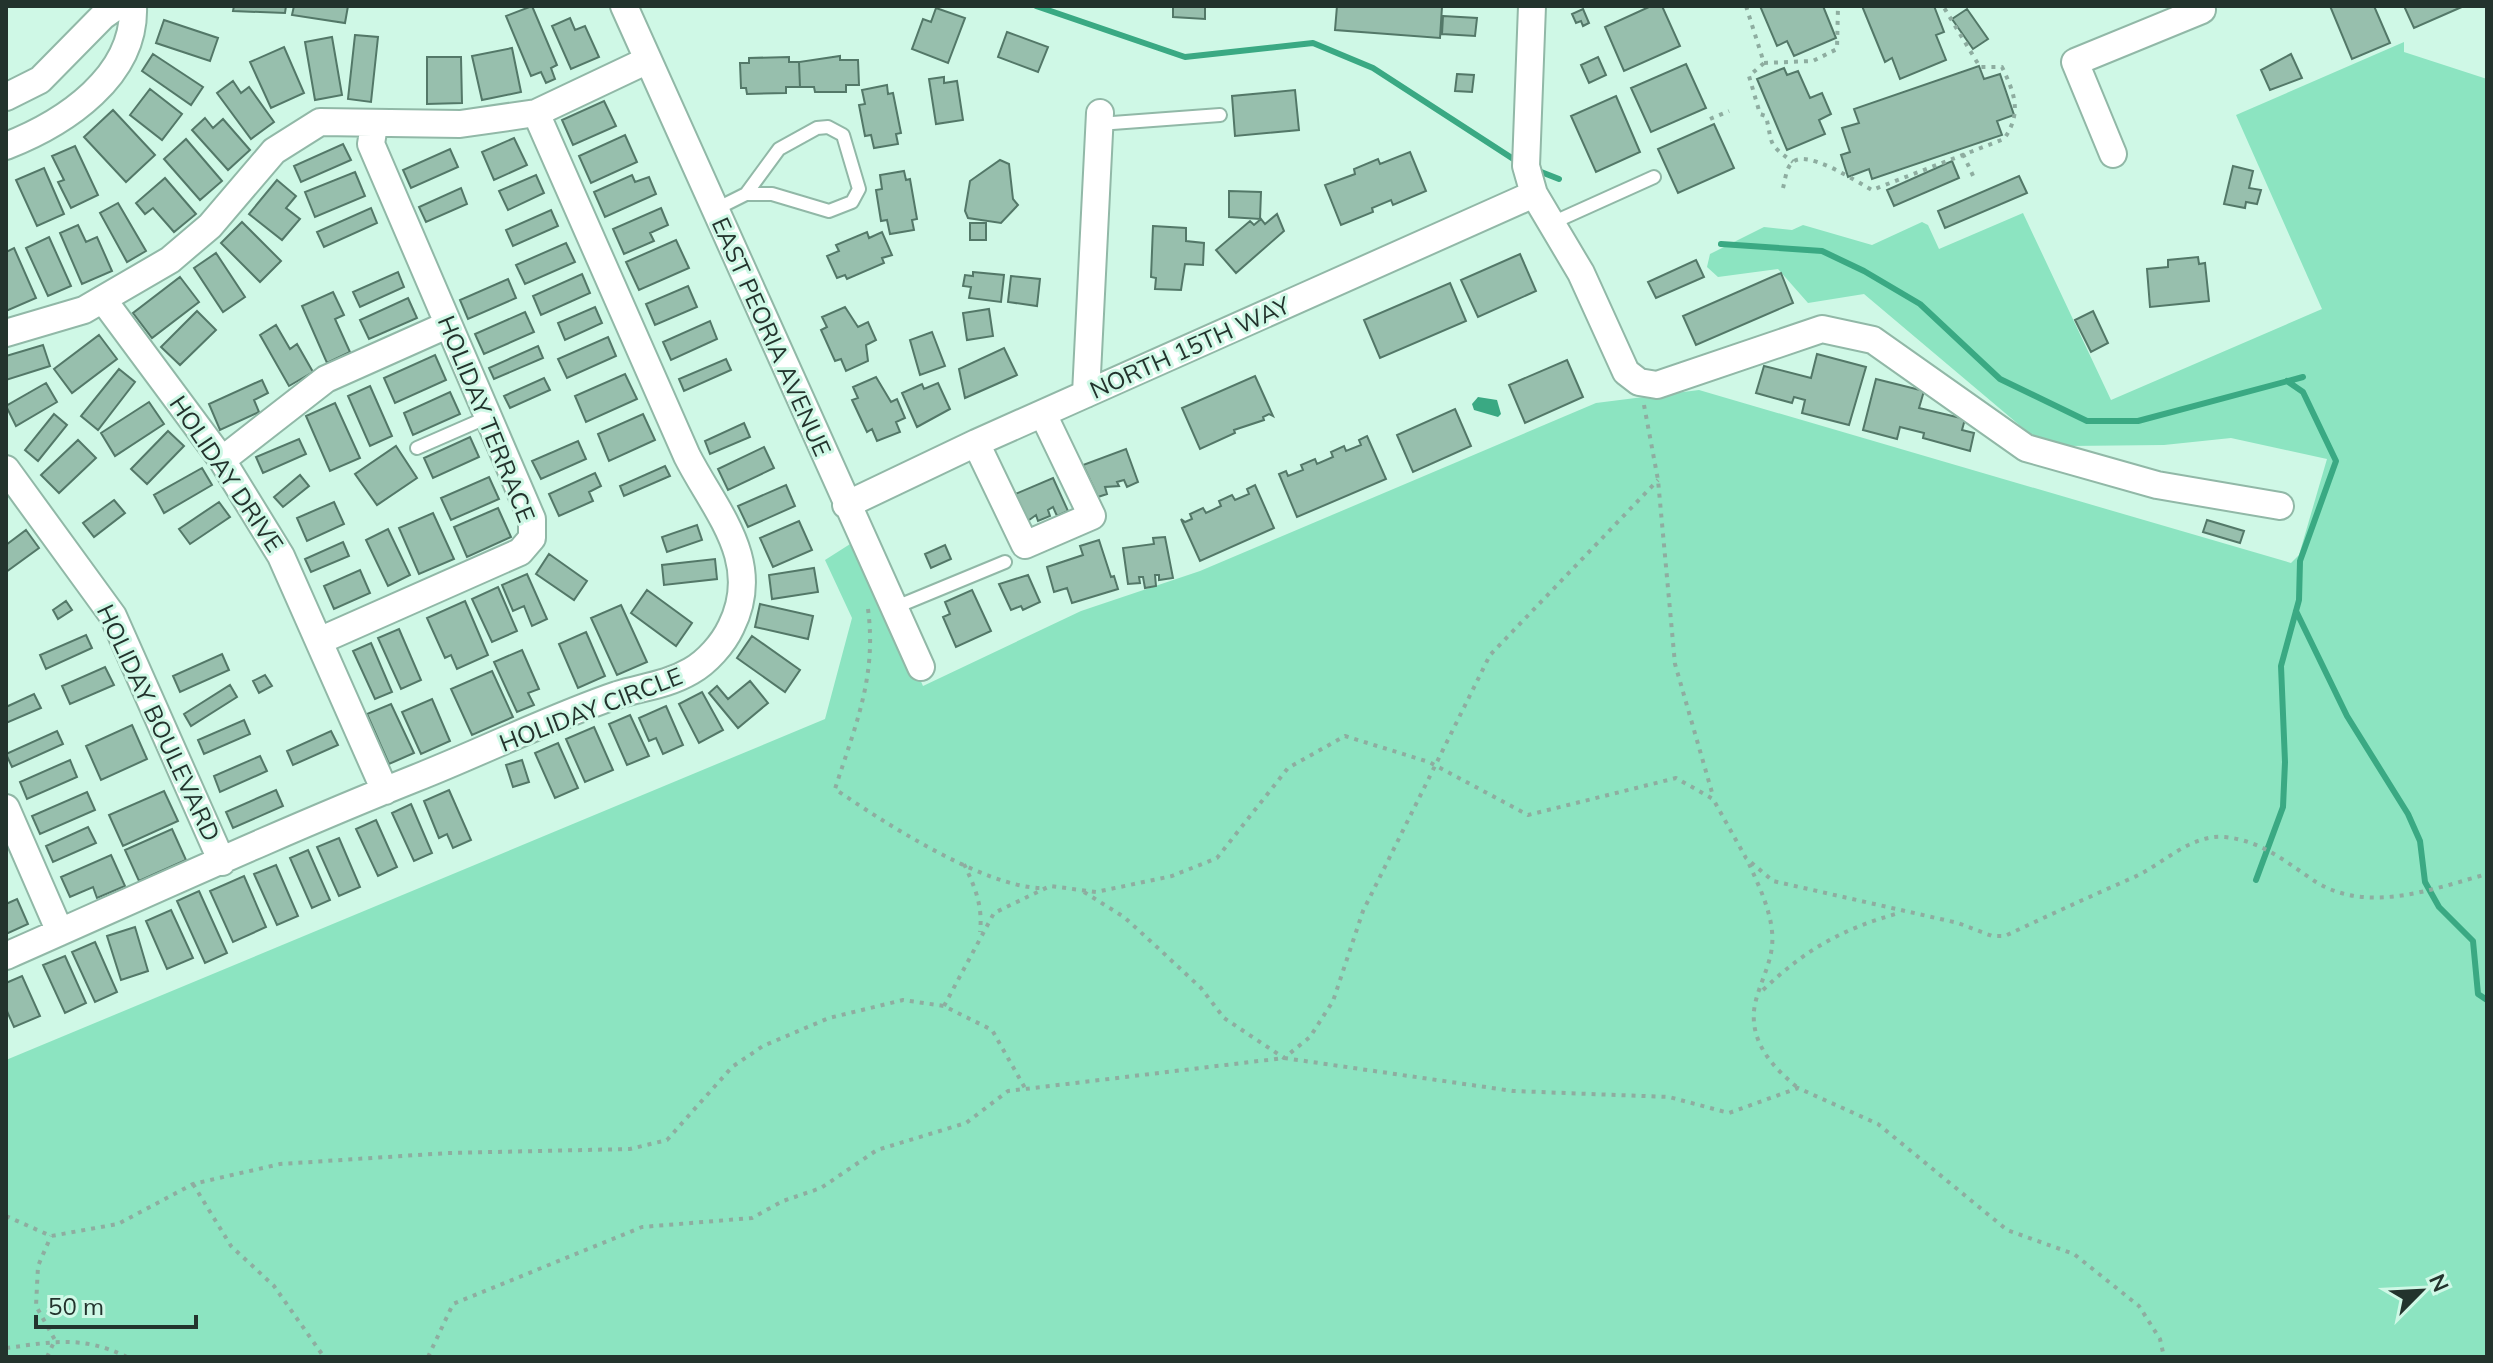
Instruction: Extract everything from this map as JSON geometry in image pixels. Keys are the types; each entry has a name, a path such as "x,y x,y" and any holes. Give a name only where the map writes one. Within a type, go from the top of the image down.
{"street":[{"path":"6,97 40,80 103,16 117,6"},
{"path":"6,146 65,116 106,79 130,41 133,6"},
{"name":"EAST PEORIA AVENUE","path":"624,6 921,667"},
{"path":"1532,6 1526,166 1534,194 1581,273 1626,372 1639,382 1657,385 1822,329 1873,340 2026,448 2157,485 2280,506"},
{"path":"2113,154 2075,62 2202,8"},
{"path":"6,333 44,324 104,301 180,251 210,226 274,151 300,131 320,122 460,124 536,113 648,60"},
{"name":"HOLIDAY CIRCLE","path":"6,956 385,791 619,694 669,683 695,669 717,649 739,609 742,581 740,553 728,524 704,491 687,456 536,113"},
{"path":"1086,394 1100,119"},
{"name":"HOLIDAY TERRACE","path":"319,641 520,552 532,538 532,519 371,144 374,125"},
{"name":"NORTH 15TH WAY","path":"846,505 976,443 1534,194"},
{"name":"HOLIDAY DRIVE","path":"104,301 222,460 281,556 385,791"},
{"path":"222,460 326,379 447,325"},
{"path":"976,443 1025,545 1092,516 1043,414"},
{"name":"HOLIDAY BOULEVARD","path":"6,469 113,616 222,862"},
{"path":"6,808 60,932"}],"lane":[{"path":"1100,119 1220,115"},
{"path":"714,210 746,194 772,194 829,211 852,202 859,189 843,135 828,127 817,128 779,149 746,194"},
{"path":"1552,223 1654,177"},
{"path":"417,448 488,417"},
{"path":"896,607 1005,562"}],"path":[{"path":"1746,6 1764,63"},
{"path":"1838,6 1837,49 1813,61 1764,63 1749,76 1753,101 1760,114 1766,116 1766,128 1776,152 1793,162 1814,160 1872,190 2004,139 2017,114 2014,91 2002,67 1980,67 1943,6"},
{"path":"1710,119 1729,111"},
{"path":"1963,154 1975,180"},
{"path":"1783,188 1793,162"},
{"path":"1639,382 1658,480 1675,664 1713,799 1764,897 1773,943 1754,1011 1760,1045 1772,1066 1798,1088 1878,1124 2007,1230 2074,1254 2139,1306 2160,1339 2164,1357"},
{"path":"1284,1058 1310,1037 1333,1001 1363,911 1490,655 1658,480"},
{"path":"867,601 873,646 866,692 835,789 928,846 996,876 1044,888 1096,892 1172,876 1217,858 1288,768 1345,736 1435,765 1528,815 1676,778 1713,799"},
{"path":"1746,858 1758,871 1785,886 1958,923 1992,936 2005,936 2095,892 2134,878 2194,842 2213,837 2226,837 2281,855 2331,890 2364,898 2420,892 2487,874"},
{"path":"963,862 976,889 982,915 979,936"},
{"path":"944,1006 994,913 1044,888"},
{"path":"1082,890 1124,917 1201,988 1224,1018 1284,1058"},
{"path":"1761,992 1796,959 1851,927 1901,912"},
{"path":"6,1216 51,1236 118,1224 193,1184 280,1164 448,1153 630,1149 667,1140 732,1067 763,1046 829,1018 903,1000 944,1006 992,1030 1025,1089"},
{"path":"428,1357 453,1304 642,1227 752,1218 783,1201 821,1188 877,1150 966,1123 1008,1091 1284,1058 1513,1091 1669,1097 1729,1113 1798,1088"},
{"path":"193,1184 231,1246 274,1286 324,1357"},
{"path":"51,1236 38,1266 36,1306 55,1340"},
{"path":"47,1357 55,1340"},
{"path":"6,1348 55,1340 99,1344 127,1357"}],"shaded area":[{"path":"2404,42 2404,52 2487,79 2487,1357 6,1357 6,1060 825,719 852,618 825,560 858,539 923,686 1081,611 1200,571 1596,403 1699,390 2291,563 2299,555 2327,459 2231,438 2164,445 2068,446 2030,434 1864,294 1808,303 1778,269 1718,277 1707,267 1710,254 1764,227 1792,230 1803,225 1872,245 1922,222 1928,225 1939,249 2023,213 2111,400 2322,309 2236,115"},
{"path":"1478,397 1497,400 1501,414 1498,417 1474,410 1472,404"}],"building":[{"path":"234,6 286,6 285,13 233,11"},
{"path":"294,6 348,6 345,23 292,15"},
{"path":"532,6 557,65 551,68 555,79 546,83 541,72 531,76 506,16"},
{"path":"1173,6 1205,6 1205,19 1173,17"},
{"path":"1337,6 1442,7 1440,38 1335,30"},
{"path":"1651,6 1662,6 1680,46 1624,71 1605,27"},
{"path":"1760,6 1823,6 1836,38 1794,56 1787,41 1777,46"},
{"path":"1862,6 1934,6 1944,32 1936,35 1946,60 1900,79 1892,58 1885,62"},
{"path":"2330,6 2374,6 2390,43 2352,59"},
{"path":"2404,6 2464,6 2414,28"},
{"path":"936,8 965,18 948,63 912,49 923,19 931,22"},
{"path":"1583,9 1589,23 1583,26 1581,21 1576,23 1572,14"},
{"path":"1967,9 1988,39 1973,49 1952,19"},
{"path":"1443,16 1477,18 1475,36 1442,34"},
{"path":"570,18 575,30 585,26 599,57 571,69 552,26"},
{"path":"164,20 218,38 210,61 156,43"},
{"path":"1007,32 1048,47 1038,72 998,57"},
{"path":"355,35 378,37 371,102 348,99"},
{"path":"332,37 342,95 315,100 305,42"},
{"path":"284,47 304,93 271,108 250,62"},
{"path":"512,48 521,92 482,100 472,56"},
{"path":"153,54 203,87 191,105 142,71"},
{"path":"2291,54 2302,78 2270,90 2261,70"},
{"path":"840,56 840,60 858,60 859,85 846,85 846,92 815,92 814,87 800,87 799,62"},
{"path":"427,57 461,57 462,103 427,104"},
{"path":"789,57 789,62 799,62 800,87 786,87 786,93 747,94 746,88 741,88 740,63 749,63 749,58"},
{"path":"1598,57 1606,75 1589,83 1581,65"},
{"path":"1686,64 1706,108 1651,132 1631,88"},
{"path":"1979,66 1984,79 2000,74 2014,115 1997,121 2002,135 1872,179 1869,169 1848,177 1841,155 1850,152 1842,128 1859,123 1854,109"},
{"path":"1784,68 1787,75 1798,71 1810,98 1822,93 1831,114 1819,120 1825,134 1787,150 1757,79"},
{"path":"1457,74 1474,75 1472,92 1455,91"},
{"path":"944,77 944,83 957,81 963,120 936,124 929,79"},
{"path":"233,81 241,93 249,87 274,122 251,139 217,93"},
{"path":"887,85 888,94 893,93 901,133 896,134 898,144 874,148 871,135 865,136 859,105 865,104 862,90"},
{"path":"150,89 182,114 162,140 130,115"},
{"path":"1295,90 1299,130 1235,136 1232,96"},
{"path":"1616,96 1640,152 1596,172 1571,116"},
{"path":"604,101 616,126 573,145 562,120"},
{"path":"113,110 155,155 126,182 84,137"},
{"path":"205,118 213,128 223,119 250,150 228,170 192,130"},
{"path":"1714,124 1734,168 1678,193 1658,149"},
{"path":"625,135 637,162 591,183 579,156"},
{"path":"514,138 527,165 494,180 482,152"},
{"path":"186,139 222,181 200,200 164,159"},
{"path":"343,144 351,160 301,182 294,166"},
{"path":"75,146 98,195 71,208 58,182 64,180 52,156"},
{"path":"450,149 458,167 411,188 403,170"},
{"path":"1410,152 1426,191 1393,205 1391,200 1372,208 1373,212 1341,225 1325,185 1355,174 1354,169 1378,159 1380,164"},
{"path":"1000,160 1009,164 1013,199 1018,205 1001,223 968,218 965,211 970,181"},
{"path":"1952,161 1959,178 1894,206 1887,190"},
{"path":"2233,166 2253,171 2249,188 2261,190 2257,204 2246,202 2245,208 2224,204"},
{"path":"44,168 64,214 37,226 16,180"},
{"path":"904,171 906,180 910,179 917,219 912,220 914,230 890,234 887,220 881,221 876,190 882,189 880,175"},
{"path":"355,172 365,196 315,217 305,192"},
{"path":"536,175 544,193 508,210 499,191"},
{"path":"632,175 635,182 649,177 656,194 605,217 594,192"},
{"path":"2019,176 2027,193 1945,228 1938,211"},
{"path":"165,178 196,214 174,232 153,208 145,214 136,203"},
{"path":"277,180 296,196 286,208 300,219 282,240 249,214"},
{"path":"461,188 467,204 426,222 419,207"},
{"path":"1229,191 1261,192 1260,219 1229,217"},
{"path":"118,203 146,251 127,262 100,213"},
{"path":"371,208 377,223 324,247 317,232"},
{"path":"661,208 668,225 650,233 654,241 624,254 613,229"},
{"path":"551,210 558,226 513,246 506,230"},
{"path":"1277,214 1284,231 1236,273 1216,250 1250,221 1254,225 1261,219 1265,224"},
{"path":"242,222 281,261 260,282 221,243"},
{"path":"970,223 986,223 986,240 970,240"},
{"path":"78,225 86,242 97,237 112,271 82,284 60,233"},
{"path":"1153,226 1186,228 1186,241 1204,243 1203,265 1185,264 1181,290 1155,289 1156,278 1151,277"},
{"path":"867,232 869,238 882,232 892,255 882,258 884,263 847,279 845,275 837,278 827,256 839,251 836,245"},
{"path":"49,237 71,286 48,296 26,248"},
{"path":"676,240 689,268 639,290 626,262"},
{"path":"566,243 575,262 525,284 516,265"},
{"path":"14,248 36,298 6,311 6,252"},
{"path":"216,253 245,297 223,312 194,268"},
{"path":"1520,254 1536,291 1478,317 1461,280"},
{"path":"2198,257 2199,264 2205,263 2209,301 2150,307 2147,269 2168,267 2168,260"},
{"path":"1696,260 1704,277 1656,298 1648,282"},
{"path":"398,272 404,287 360,307 353,292"},
{"path":"973,272 1004,275 1001,302 969,298 971,287 963,286 965,275 973,276"},
{"path":"1781,273 1793,303 1696,345 1683,316"},
{"path":"582,274 590,293 541,315 533,296"},
{"path":"1011,276 1040,279 1037,306 1008,302"},
{"path":"180,277 199,302 152,338 133,313"},
{"path":"508,279 516,298 468,319 460,300"},
{"path":"1450,283 1466,321 1380,358 1364,320"},
{"path":"688,286 697,307 655,325 646,304"},
{"path":"333,292 344,315 335,319 350,352 327,363 302,306"},
{"path":"408,298 417,318 369,339 360,320"},
{"path":"595,307 602,323 565,340 558,323"},
{"path":"845,307 858,327 868,322 876,340 866,345 868,361 846,371 841,359 835,361 821,330 827,327 822,317"},
{"path":"989,309 993,336 967,340 963,313"},
{"path":"197,311 216,330 180,365 161,347"},
{"path":"2093,311 2108,343 2091,352 2075,320"},
{"path":"525,312 534,332 484,354 475,334"},
{"path":"710,321 717,339 671,360 663,342"},
{"path":"276,325 290,349 297,344 313,372 289,386 260,335"},
{"path":"932,332 945,366 920,375 910,340"},
{"path":"99,335 117,359 72,393 54,369"},
{"path":"608,337 616,356 567,378 558,359"},
{"path":"43,345 50,366 6,380 6,356"},
{"path":"538,346 543,358 494,379 489,368"},
{"path":"1004,348 1017,375 965,398 959,369"},
{"path":"1817,354 1866,367 1849,425 1802,413 1805,400 1794,397 1792,403 1756,393 1764,366 1811,378"},
{"path":"435,355 446,380 395,403 384,378"},
{"path":"726,359 731,370 684,391 679,379"},
{"path":"1567,360 1583,397 1525,423 1509,385"},
{"path":"119,369 135,382 98,430 81,416"},
{"path":"625,374 637,399 586,422 575,396"},
{"path":"1255,376 1273,416 1269,414 1263,417 1264,420 1234,430 1235,433 1200,449 1182,408"},
{"path":"876,377 891,402 897,399 905,418 896,422 900,432 877,441 872,429 867,432 852,400 858,398 853,387"},
{"path":"544,378 550,390 510,408 504,396"},
{"path":"1876,379 1924,391 1919,408 1965,419 1962,430 1974,433 1970,451 1923,438 1924,433 1900,427 1897,439 1863,430"},
{"path":"262,380 268,393 254,400 259,412 220,430 209,404"},
{"path":"46,383 57,402 16,426 6,406"},
{"path":"938,383 950,409 917,427 902,393 922,384 924,389"},
{"path":"370,386 392,436 370,446 348,396"},
{"path":"450,392 460,414 413,435 404,413"},
{"path":"149,402 164,424 115,456 101,433"},
{"path":"335,403 360,458 330,471 306,416"},
{"path":"1455,409 1471,446 1413,472 1397,435"},
{"path":"54,414 67,425 38,461 25,450"},
{"path":"643,414 655,440 609,461 598,434"},
{"path":"744,423 750,437 710,454 705,441"},
{"path":"168,431 184,446 147,484 131,469"},
{"path":"1367,436 1386,479 1297,517 1279,474 1286,471 1288,476 1303,470 1301,465 1315,459 1317,464 1333,457 1331,452 1344,446 1346,451 1361,445 1359,440"},
{"path":"470,437 479,457 433,478 424,458"},
{"path":"299,439 306,454 263,473 256,457"},
{"path":"78,440 96,458 59,493 41,475"},
{"path":"578,441 586,459 541,479 532,461"},
{"path":"396,446 417,478 377,505 355,474"},
{"path":"764,447 774,468 728,490 718,469"},
{"path":"1126,449 1138,482 1127,487 1124,480 1117,482 1119,486 1105,487 1107,494 1098,497 1083,465"},
{"path":"665,466 670,476 624,496 620,486"},
{"path":"202,468 212,485 164,513 154,495"},
{"path":"595,473 601,486 589,492 593,501 559,516 549,494"},
{"path":"300,475 309,486 283,507 274,497"},
{"path":"489,477 499,499 451,520 441,498"},
{"path":"1053,478 1068,511 1057,516 1053,507 1048,510 1050,516 1038,521 1036,515 1025,523 1013,495"},
{"path":"786,485 795,506 748,527 738,506"},
{"path":"1255,485 1274,528 1200,561 1181,519 1185,522 1192,519 1190,514 1203,508 1206,513 1221,506 1219,501 1232,495 1235,500 1249,494 1247,489"},
{"path":"114,500 125,513 94,537 83,523"},
{"path":"219,502 230,517 190,544 179,529"},
{"path":"334,502 344,524 307,541 297,518"},
{"path":"498,508 511,537 467,557 454,527"},
{"path":"433,513 454,559 419,574 399,528"},
{"path":"2207,520 2244,531 2240,543 2203,532"},
{"path":"799,521 812,550 773,567 760,538"},
{"path":"697,525 702,540 667,552 662,537"},
{"path":"388,529 410,575 388,586 366,540"},
{"path":"26,530 39,548 6,572 6,545"},
{"path":"1165,537 1173,578 1159,580 1159,575 1155,575 1156,586 1145,588 1143,577 1139,577 1140,583 1128,584 1123,548 1154,544 1153,538"},
{"path":"1099,540 1118,589 1072,603 1067,588 1054,592 1047,567 1083,555 1080,546"},
{"path":"343,542 349,556 311,572 305,559"},
{"path":"945,545 951,559 931,568 925,554"},
{"path":"549,554 587,581 574,600 536,574"},
{"path":"715,559 717,579 664,585 662,565"},
{"path":"814,568 818,592 772,599 769,575"},
{"path":"360,570 370,593 334,609 324,586"},
{"path":"527,574 547,619 532,626 524,606 513,611 502,585"},
{"path":"1028,575 1040,602 1023,610 1021,606 1011,610 999,584"},
{"path":"498,587 517,631 492,642 472,599"},
{"path":"647,590 692,623 676,646 631,613"},
{"path":"972,590 991,631 956,647 943,617 950,614 945,602"},
{"path":"66,601 72,610 58,619 53,610"},
{"path":"465,601 488,655 457,669 451,655 445,658 427,618"},
{"path":"760,604 813,616 808,639 755,627"},
{"path":"621,605 647,662 617,675 591,618"},
{"path":"399,629 421,680 401,689 378,638"},
{"path":"586,632 605,676 578,688 559,644"},
{"path":"86,635 92,648 46,669 40,655"},
{"path":"752,636 800,670 785,692 737,658"},
{"path":"371,643 392,692 375,699 353,651"},
{"path":"522,650 539,689 528,693 534,705 517,712 494,662"},
{"path":"222,654 229,670 180,692 173,676"},
{"path":"105,667 114,685 70,704 62,686"},
{"path":"492,671 513,717 472,735 451,689"},
{"path":"265,675 272,686 259,693 253,681"},
{"path":"750,681 768,703 738,728 709,693 717,686 728,699"},
{"path":"230,685 237,697 191,726 184,714"},
{"path":"702,692 723,730 699,743 679,704"},
{"path":"34,694 41,708 6,723 6,707"},
{"path":"432,699 450,741 421,754 402,712"},
{"path":"391,704 414,753 389,764 367,714"},
{"path":"666,706 683,745 663,754 656,738 649,741 639,718"},
{"path":"630,715 649,756 627,765 609,724"},
{"path":"244,720 250,734 204,754 198,740"},
{"path":"132,725 147,759 101,780 86,746"},
{"path":"594,727 613,770 585,782 566,739"},
{"path":"57,731 63,744 12,767 6,754"},
{"path":"331,731 338,745 293,765 287,751"},
{"path":"558,743 578,788 555,798 535,753"},
{"path":"260,756 267,771 220,792 214,776"},
{"path":"70,760 77,777 27,799 20,782"},
{"path":"522,760 529,782 513,787 506,765"},
{"path":"276,790 283,806 233,828 226,812"},
{"path":"449,790 471,840 453,848 447,834 439,838 424,801"},
{"path":"164,791 178,821 123,846 109,815"},
{"path":"87,792 95,810 40,834 32,816"},
{"path":"411,804 432,853 414,861 392,813"},
{"path":"376,820 397,867 378,876 356,829"},
{"path":"88,827 96,843 53,862 46,846"},
{"path":"172,829 186,860 139,881 125,850"},
{"path":"339,838 360,887 339,896 317,847"},
{"path":"308,850 330,900 312,908 290,858"},
{"path":"111,855 125,886 97,898 93,887 70,897 61,877"},
{"path":"276,865 298,916 277,925 254,874"},
{"path":"244,876 266,927 233,942 210,891"},
{"path":"199,891 227,953 205,963 177,901"},
{"path":"17,899 28,924 6,934 6,904"},
{"path":"171,910 193,958 167,969 146,921"},
{"path":"135,927 148,971 121,980 107,936"},
{"path":"95,942 117,992 95,1002 72,952"},
{"path":"65,956 86,1003 65,1013 43,965"},
{"path":"22,976 40,1016 14,1027 6,1009 6,983"}],"waterway":[{"path":"1036,6 1185,57 1313,43 1373,68 1518,162"},
{"path":"1536,170 1559,179"},
{"path":"1721,244 1822,251 1864,271 1920,304 2000,379 2087,421 2138,421 2303,377"},
{"path":"2256,880 2283,807 2285,762 2281,666 2299,600 2300,561 2336,461 2303,392 2287,381"},
{"path":"2296,611 2347,716 2408,814 2420,841 2425,882 2439,907 2473,941 2478,994 2487,1000"}]}
